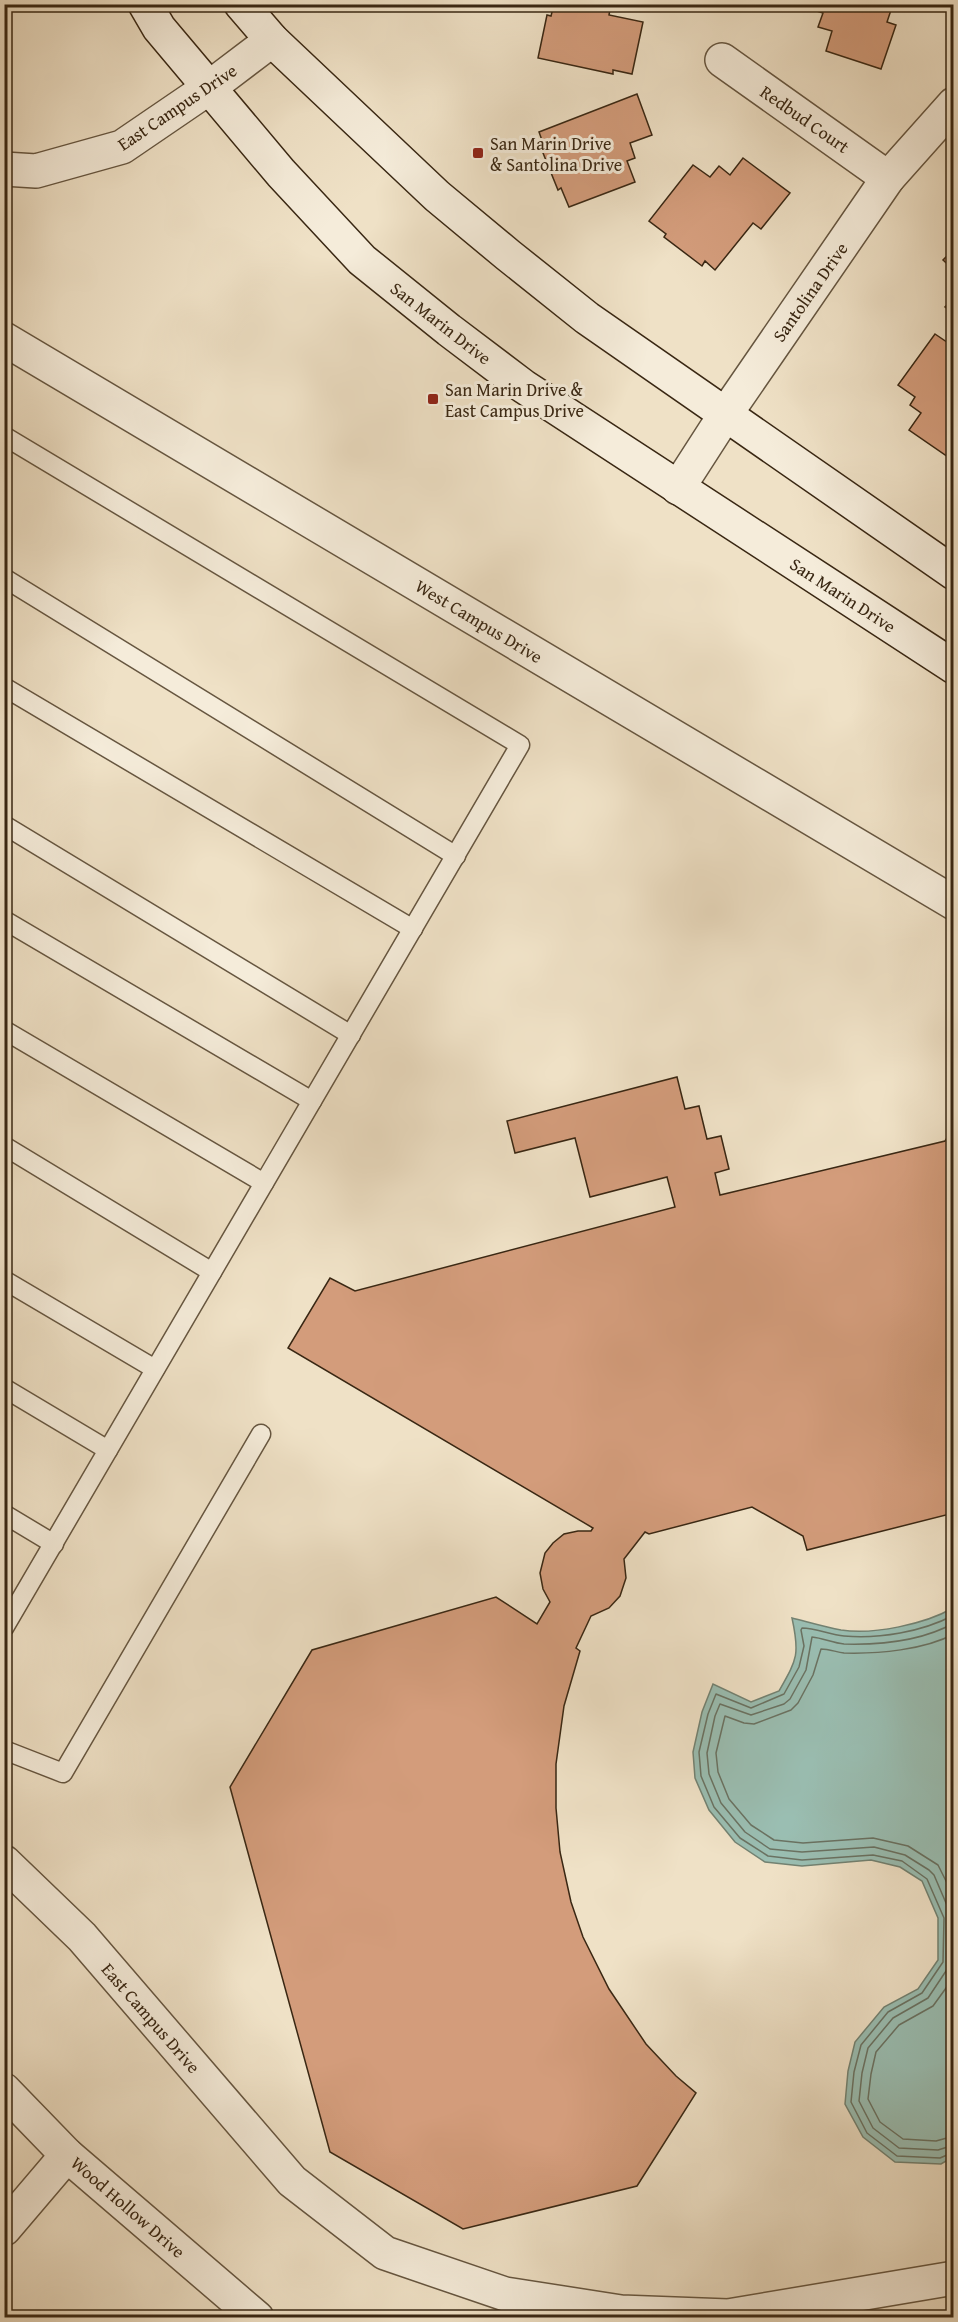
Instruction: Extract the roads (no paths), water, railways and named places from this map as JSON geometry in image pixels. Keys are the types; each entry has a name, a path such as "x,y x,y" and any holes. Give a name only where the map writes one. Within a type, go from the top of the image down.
{"street":[{"name":"San Marin Drive","path":"145,4 159,28 281,173 362,260 448,330 523,386 954,667"},
{"path":"241,4 272,40 437,196 508,255 587,318 954,573"},
{"name":"East Campus Drive","path":"4,169 36,171 122,147 210,87 272,40"},
{"name":"Redbud Court","path":"722,60 888,178"},
{"name":"Santolina Drive","path":"678,488 725,415 888,178 954,104"},
{"name":"West Campus Drive","path":"4,339 954,903"},
{"name":"East Campus Drive","path":"4,1862 82,1937 292,2181 385,2253 505,2294 621,2312 728,2316 954,2278"},
{"name":"Wood Hollow Drive","path":"4,2091 67,2155 257,2318"},
{"path":"4,2229 67,2155"}],"lane":[{"path":"4,436 520,745 4,1628"},
{"path":"4,578 456,856"},
{"path":"4,687 412,929"},
{"path":"4,825 351,1035"},
{"path":"4,920 312,1101"},
{"path":"4,1030 264,1183"},
{"path":"4,1146 212,1272"},
{"path":"4,1280 155,1369"},
{"path":"4,1388 108,1450"},
{"path":"4,1750 63,1773 261,1434"},
{"path":"4,1514 54,1544"}],"water":[{"path":"953,1608 953,2157 941,2164 895,2162 863,2137 845,2104 848,2071 855,2042 884,2007 918,1989 938,1960 938,1918 922,1881 900,1867 871,1860 802,1866 765,1862 735,1842 709,1810 695,1778 693,1752 702,1712 713,1684 751,1702 779,1691 795,1656 796,1641 792,1618 841,1630 868,1631 914,1623"}],"place":[{"name":"San Marin Drive & Santolina Drive","path":"478,153"},
{"name":"San Marin Drive & East Campus Drive","path":"433,399"}]}
